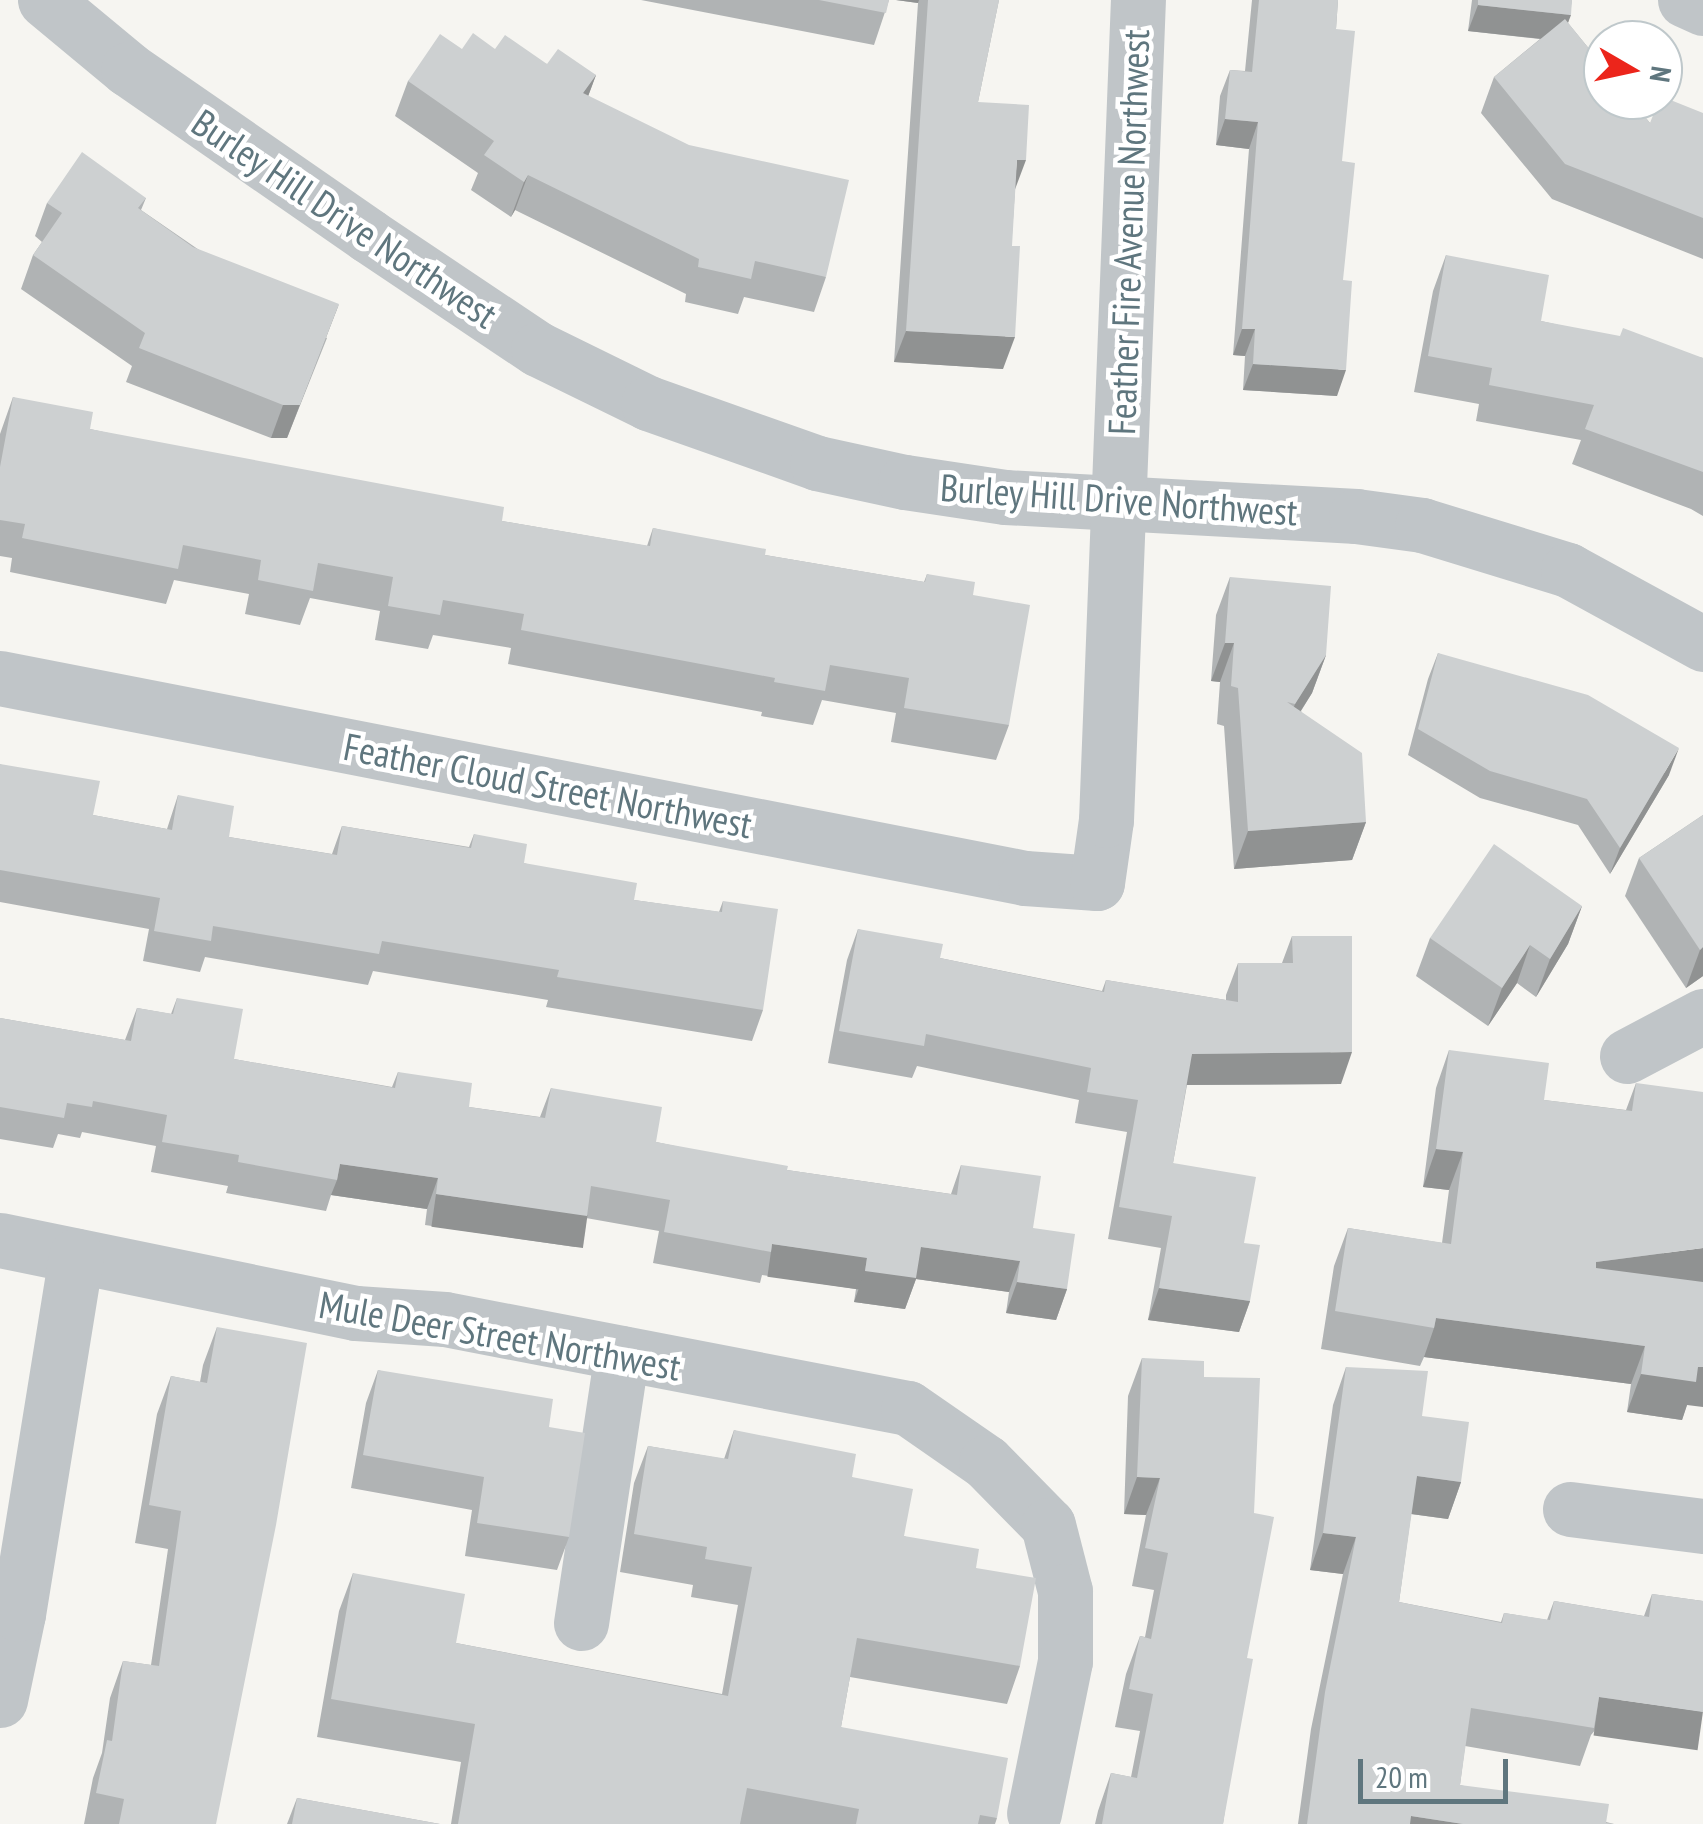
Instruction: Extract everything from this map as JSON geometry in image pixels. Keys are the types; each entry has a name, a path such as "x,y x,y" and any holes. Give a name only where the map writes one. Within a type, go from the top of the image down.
{"street":[{"name":"Burley Hill Drive Northwest","path":"45,0 128,69 415,267 538,349 648,403 818,462 905,482 1004,497 1356,516 1422,525 1568,570 1703,644"},
{"name":"Feather Fire Avenue Northwest","path":"1097,883 1106,820 1138,0"},
{"path":"1684,0 1703,8"},
{"name":"Feather Cloud Street Northwest","path":"0,678 1025,878 1097,883"},
{"path":"1626,1056 1703,1016"},
{"name":"Mule Deer Street Northwest","path":"0,1240 356,1312 445,1320 908,1408 986,1462 1048,1525 1065,1591 1064,1661 1034,1813"},
{"path":"0,1700 76,1256"},
{"path":"581,1623 622,1354"},
{"path":"1570,1509 1703,1526"}],"building":[{"path":"819,0 889,0 886,13"},
{"path":"928,0 999,0 978,102 1029,105 1026,160 1017,160 1012,246 1020,246 1015,337 906,331"},
{"path":"1259,0 1338,0 1336,29 1355,31 1342,161 1355,163 1343,280 1352,281 1346,370 1253,364 1255,329 1242,329 1258,122 1225,119 1230,70 1252,72"},
{"path":"1478,0 1572,0 1571,15 1478,5"},
{"path":"1565,19 1583,41 1583,120 1683,120 1683,105 1703,113 1703,218 1565,164 1494,77"},
{"path":"473,33 495,49 505,35 547,64 558,49 596,75 583,93 689,145 849,180 826,277 755,261 751,279 698,267 699,259 528,175 524,182 484,155 494,141 408,81 440,34 462,49"},
{"path":"82,152 146,198 138,208 193,247 339,304 300,405 283,405 139,348 145,333 33,255 62,213 47,203"},
{"path":"1446,255 1549,275 1541,321 1620,336 1623,328 1703,358 1703,472 1585,429 1594,405 1489,385 1492,368 1428,356"},
{"path":"13,397 93,412 90,429 504,507 502,521 650,546 653,528 766,549 765,555 925,582 927,574 975,582 973,595 1030,605 1009,725 904,708 909,678 830,665 825,691 521,630 524,614 443,600 440,615 388,606 393,577 318,563 313,591 258,580 261,560 183,545 178,569 22,538 25,524 0,520 0,467"},
{"path":"1230,577 1331,586 1326,655 1295,704 1287,702 1362,753 1366,822 1248,831 1238,688 1231,686 1234,643 1225,643"},
{"path":"1438,653 1588,695 1679,748 1620,848 1587,799 1490,771 1418,729"},
{"path":"0,764 100,781 93,815 172,830 178,795 234,806 229,837 337,855 342,826 471,848 474,834 527,844 524,863 637,883 634,900 722,912 723,901 778,909 763,1010 557,977 559,970 382,941 379,954 213,926 211,941 154,931 160,898 0,870"},
{"path":"1703,815 1703,947 1700,950 1639,858"},
{"path":"1494,844 1582,906 1550,959 1530,945 1502,988 1430,938"},
{"path":"858,929 943,944 940,958 1104,992 1106,980 1238,1002 1238,963 1293,963 1292,936 1352,936 1352,1052 1192,1054 1173,1163 1256,1177 1244,1243 1260,1245 1250,1301 1159,1288 1172,1216 1119,1207 1138,1100 1087,1092 1091,1068 926,1034 924,1046 839,1031"},
{"path":"177,998 243,1009 234,1059 395,1088 398,1072 472,1083 469,1107 545,1118 551,1088 662,1107 656,1142 788,1166 787,1170 957,1195 961,1165 1041,1176 1033,1228 1075,1234 1067,1289 1017,1282 1020,1261 921,1247 916,1278 865,1271 867,1258 772,1244 771,1252 664,1232 670,1200 591,1186 587,1216 436,1194 438,1178 340,1164 337,1180 238,1162 239,1155 162,1142 167,1115 93,1101 92,1107 67,1103 64,1118 0,1107 0,1018 131,1041 137,1008 173,1014"},
{"path":"1449,1050 1549,1063 1544,1100 1632,1111 1636,1083 1703,1092 1703,1248 1596,1262 1596,1268 1703,1282 1703,1367 1698,1367 1696,1382 1641,1374 1645,1346 1436,1318 1434,1328 1335,1311 1348,1228 1451,1244 1463,1152 1436,1149"},
{"path":"217,1327 307,1343 276,1525 216,1824 119,1824 124,1799 96,1793 107,1740 112,1741 123,1661 159,1666 181,1511 149,1505 171,1376 207,1383"},
{"path":"1142,1358 1204,1361 1204,1377 1260,1378 1254,1513 1274,1517 1247,1658 1253,1659 1223,1824 1102,1824 1111,1773 1137,1778 1153,1694 1129,1689 1140,1636 1151,1639 1168,1553 1145,1548 1160,1478 1137,1477"},
{"path":"1346,1367 1428,1371 1422,1416 1469,1422 1461,1482 1417,1476 1399,1602 1502,1623 1504,1613 1550,1620 1554,1601 1649,1617 1652,1594 1703,1601 1703,1712 1599,1697 1594,1728 1471,1708 1460,1785 1609,1804 1606,1823 1614,1824 1463,1824 1411,1816 1410,1824 1307,1824 1325,1692 1356,1537 1323,1533"},
{"path":"378,1370 553,1399 549,1427 585,1433 569,1537 477,1523 484,1477 363,1455"},
{"path":"734,1430 856,1454 852,1477 913,1489 904,1536 979,1549 976,1568 1036,1578 1020,1666 857,1638 841,1727 1008,1758 997,1818 980,1815 978,1824 856,1824 859,1809 747,1788 740,1824 458,1824 475,1724 331,1699 353,1573 465,1594 456,1643 728,1696 752,1567 705,1559 707,1547 634,1534 648,1446 728,1459"},
{"path":"297,1798 440,1824 292,1824"}]}
